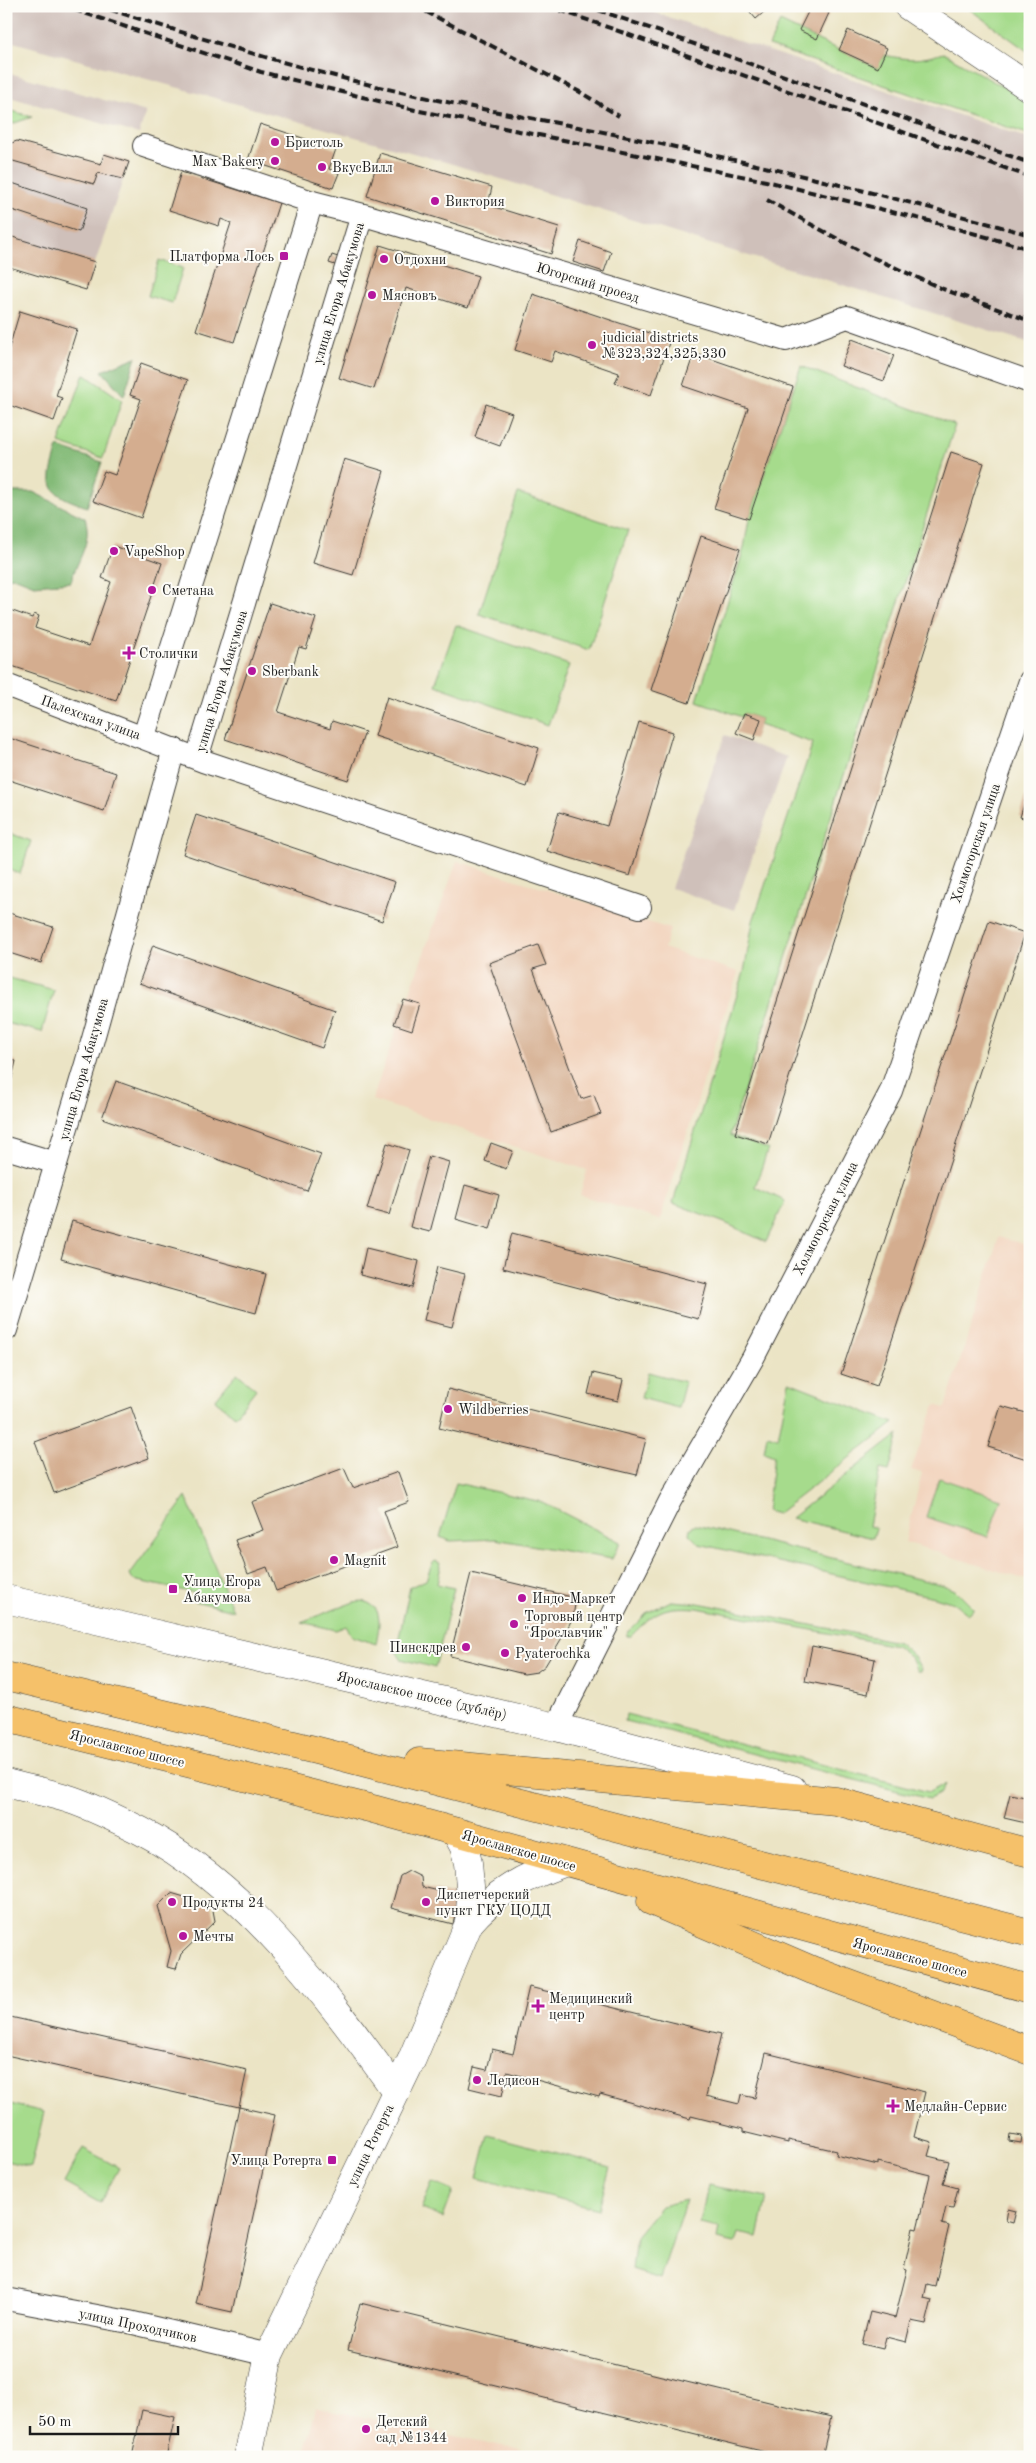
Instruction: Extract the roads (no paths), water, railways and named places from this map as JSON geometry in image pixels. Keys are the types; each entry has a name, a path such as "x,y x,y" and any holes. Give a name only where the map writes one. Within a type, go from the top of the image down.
{"main road":[{"path":"6,1676 315,1750 1030,1933"},
{"name":"Ярославское шоссе","path":"6,1718 456,1832 563,1863 1030,1989"},
{"name":"Ярославское шоссе (дублёр)","path":"315,1750 489,1770 836,1801 1030,1853"},
{"path":"563,1863 812,1970 1030,2051"}],"street":[{"path":"908,6 1030,88"},
{"name":"Югорский проезд","path":"144,146 312,202 786,340 847,317 1030,382"},
{"path":"144,736 312,202"},
{"name":"улица Егора Абакумова","path":"362,215 197,758 640,907"},
{"name":"Холмогорская улица","path":"556,1726 670,1501 753,1358 891,1091 1030,681"},
{"name":"Палехская улица","path":"6,685 144,736 197,758"},
{"name":"улица Егора Абакумова","path":"6,1330 56,1163 174,749"},
{"path":"6,1148 56,1163"},
{"name":"Ярославское шоссе (дублёр)","path":"6,1599 556,1726 836,1801"},
{"path":"6,1783 72,1800 142,1832 221,1886 295,1959 360,2040 396,2091"},
{"name":"улица Ротерта","path":"248,2457 269,2355 396,2091 469,1923 471,1898 468,1863 464,1847 456,1832"},
{"path":"469,1923 486,1904 504,1890 538,1872 563,1863"},
{"name":"улица Проходчиков","path":"6,2299 129,2322 269,2355"}],"railway":[{"path":"63,6 261,72 415,110 766,181 929,221 1030,249"},
{"path":"99,6 254,54 371,85 436,100 725,158 878,194 1030,235"},
{"path":"415,6 580,92 619,116"},
{"path":"548,6 1030,177"},
{"path":"587,6 1030,163"},
{"path":"767,200 867,255 943,289 1030,321"}],"place":[{"name":"Бристоль","path":"275,142"},
{"name":"Max Bakery","path":"275,161"},
{"name":"ВкусВилл","path":"322,167"},
{"name":"Виктория","path":"435,201"},
{"name":"Платформа Лось","path":"284,256"},
{"name":"Отдохни","path":"384,259"},
{"name":"Мясновъ","path":"372,295"},
{"name":"judicial districts №323,324,325,330","path":"592,345"},
{"name":"VapeShop","path":"114,551"},
{"name":"Сметана","path":"152,590"},
{"name":"Столички","path":"129,653"},
{"name":"Sberbank","path":"252,671"},
{"name":"Wildberries","path":"448,1409"},
{"name":"Magnit","path":"334,1560"},
{"name":"Улица Егора Абакумова","path":"173,1589"},
{"name":"Индо-Маркет","path":"522,1598"},
{"name":"Торговый центр \"Ярославчик\"","path":"514,1624"},
{"name":"Пинскдрев","path":"466,1647"},
{"name":"Pyaterochka","path":"505,1653"},
{"name":"Продукты 24","path":"172,1902"},
{"name":"Диспетчерский пункт ГКУ ЦОДД","path":"426,1902"},
{"name":"Мечты","path":"183,1936"},
{"name":"Медицинский центр","path":"538,2006"},
{"name":"Ледисон","path":"477,2080"},
{"name":"Медлайн-Сервис","path":"893,2106"},
{"name":"Улица Ротерта","path":"332,2160"},
{"name":"Детский сад №1344","path":"366,2429"}]}
